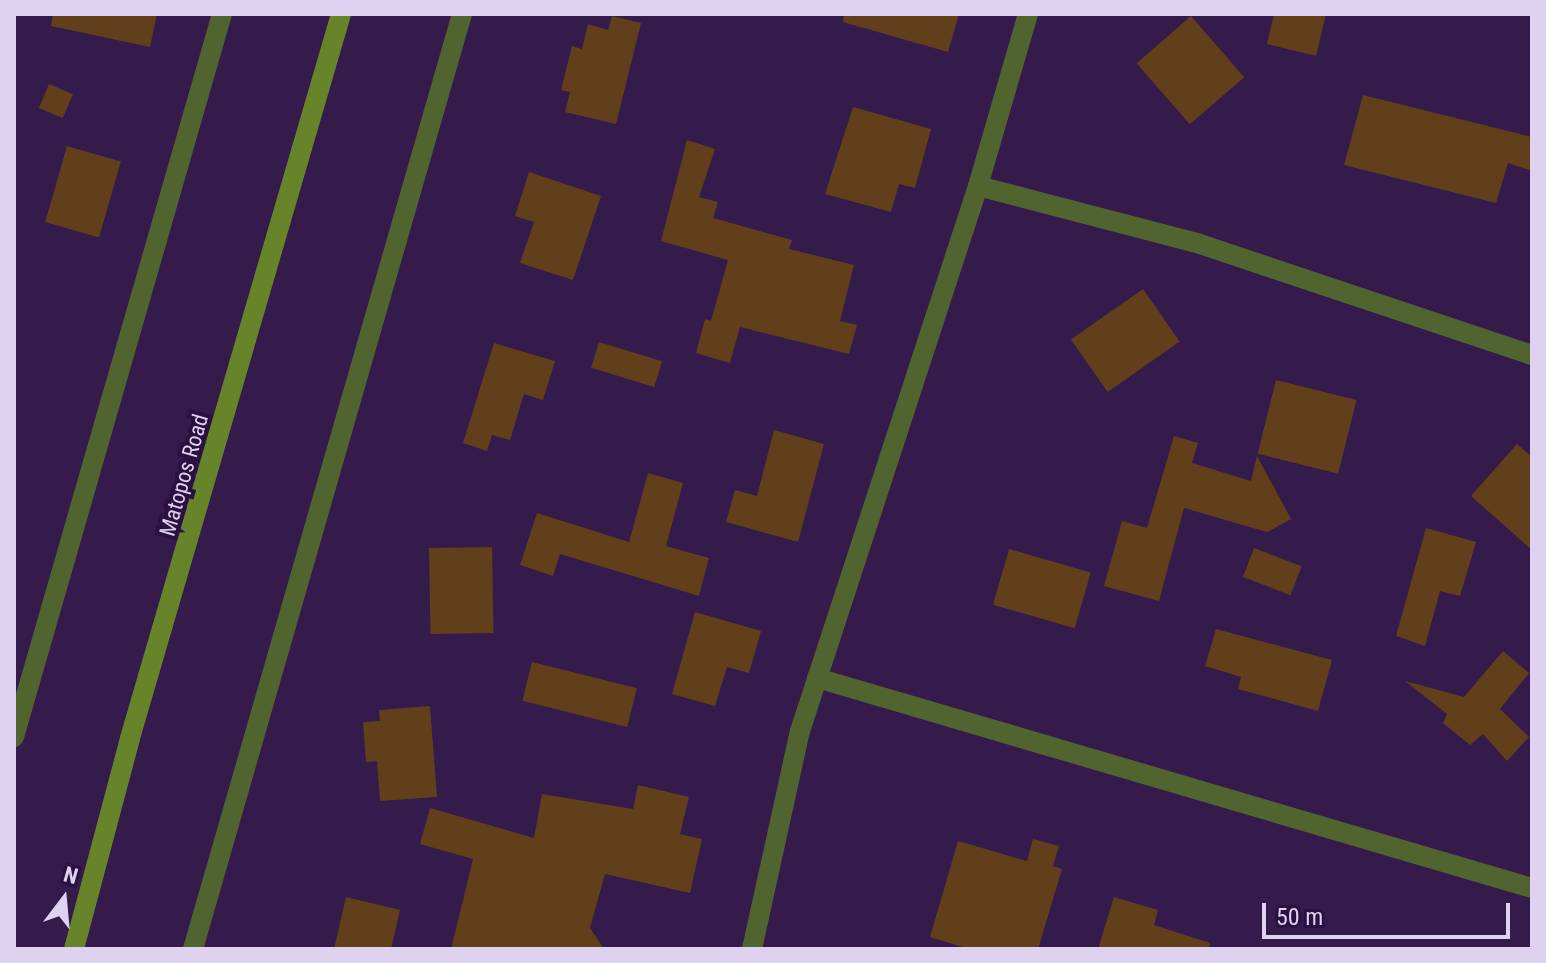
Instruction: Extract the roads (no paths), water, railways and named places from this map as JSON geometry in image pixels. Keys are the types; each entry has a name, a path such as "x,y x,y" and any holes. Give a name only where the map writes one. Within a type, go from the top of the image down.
{"main road":[{"name":"Matopos Road","path":"74,949 130,738 341,14"}],"street":[{"path":"14,737 222,14"},
{"path":"193,949 462,14"},
{"path":"752,949 800,731 978,186 1028,14"},
{"path":"978,186 1215,249 1532,355"},
{"path":"817,678 1532,888"}]}
